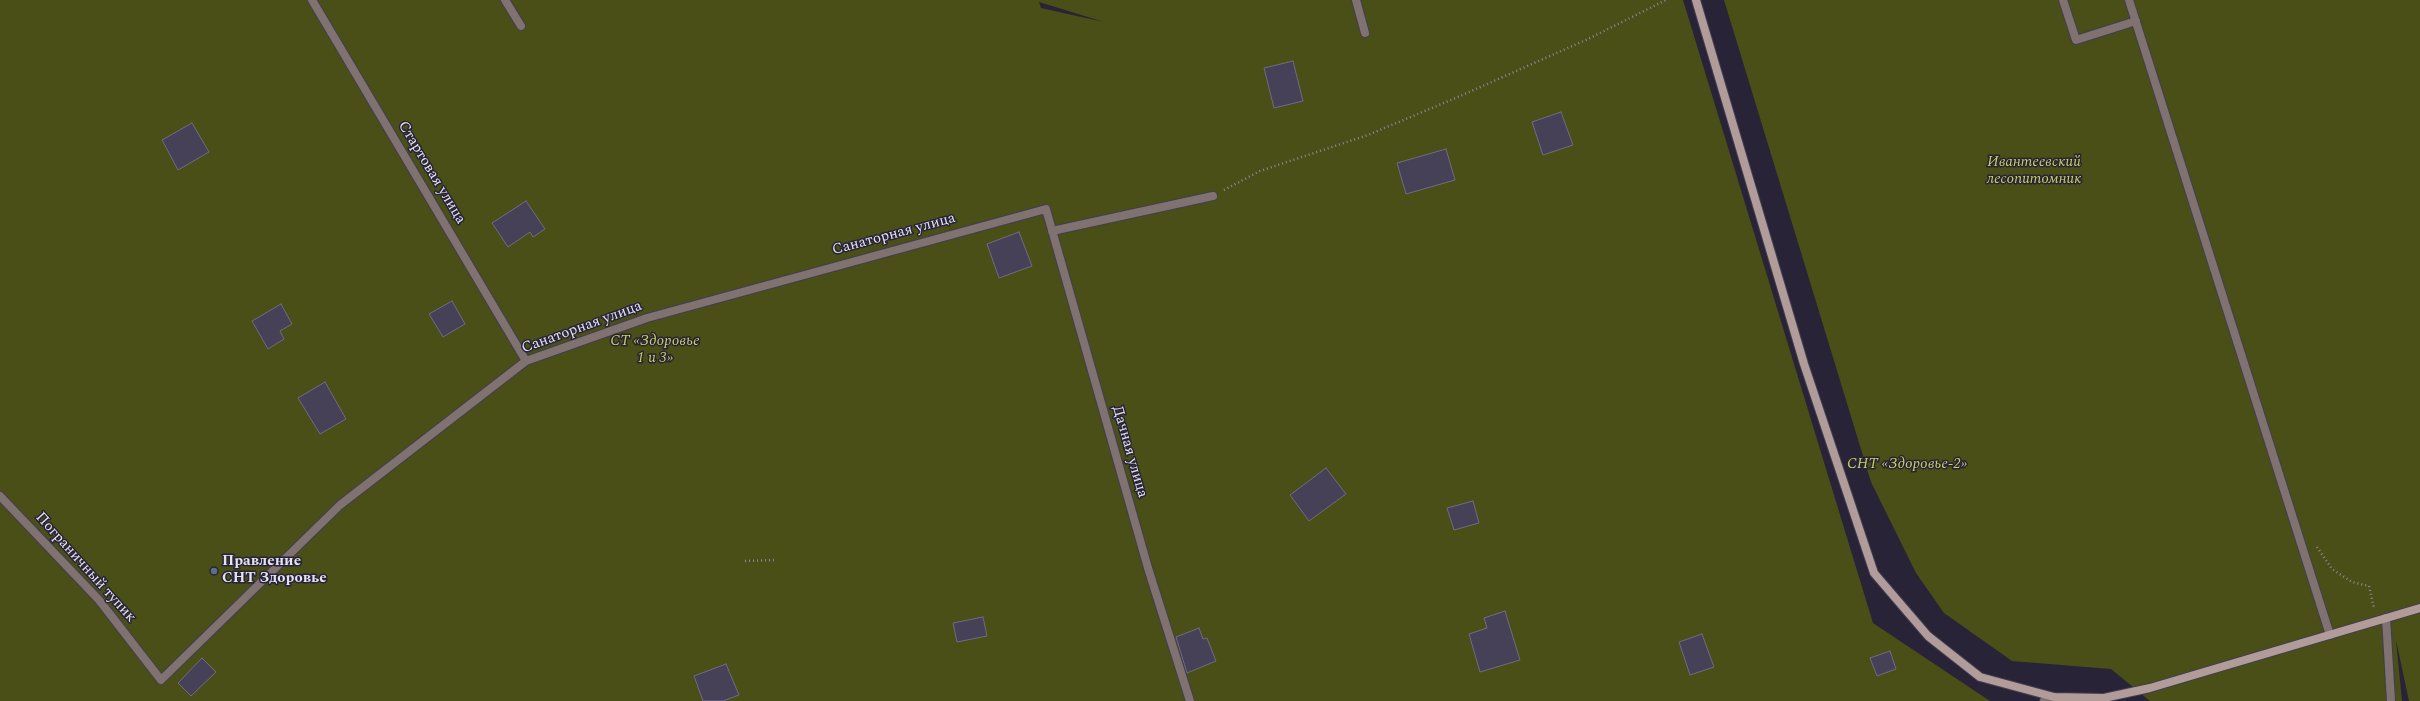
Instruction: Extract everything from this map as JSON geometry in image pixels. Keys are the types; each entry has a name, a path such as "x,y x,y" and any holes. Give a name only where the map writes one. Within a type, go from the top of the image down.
{"main road":[{"path":"1696,0 1804,364 1874,573 1928,636 1980,677 2054,697 2104,698 2150,688 2420,608"}],"street":[{"name":"Стартовая улица","path":"312,0 526,361"},
{"path":"505,0 521,26"},
{"path":"1356,0 1365,33"},
{"path":"2063,0 2076,40 2136,21"},
{"path":"2129,0 2330,635"},
{"path":"1052,231 1213,196"},
{"name":"Санаторная улица","path":"161,680 340,505 526,361 647,318 1046,209"},
{"name":"Дачная улица","path":"1046,209 1148,568 1190,701"},
{"name":"Пограничный тупик","path":"0,496 99,600 161,680"},
{"path":"2382,619 2391,701"},
{"path":"2044,701 2054,697"}],"path":[{"path":"1213,196 1260,171 1368,135 1458,97 1588,39 1666,0"},
{"path":"2315,543 2332,569 2352,582 2368,586 2382,619"},
{"path":"745,561 775,560"}],"green space":[{"name":"СТ «Здоровье 1 и 3»","path":"0,0 1683,0 1873,623 1990,701 0,701","holes":["1039,2 1104,22 1041,8"]},
{"name":"Ивантеевский лесопитомник","path":"1724,0 2420,0 2420,701 2409,701 2396,640 2402,701 2150,701 2111,669 2012,661 1944,613 1916,573 1871,482"}],"building":[{"path":"1293,61 1303,101 1274,108 1264,68"},
{"path":"1561,112 1573,145 1543,155 1532,122"},
{"path":"192,123 209,152 178,170 162,140"},
{"path":"1446,149 1455,180 1406,194 1397,163"},
{"path":"526,201 545,229 533,237 530,232 508,247 492,223"},
{"path":"1019,232 1032,266 999,278 987,244"},
{"path":"452,301 465,324 443,337 429,314"},
{"path":"281,304 292,324 280,331 284,339 268,349 252,321"},
{"path":"325,382 346,419 320,434 298,398"},
{"path":"1326,468 1346,494 1309,521 1290,495"},
{"path":"1473,501 1479,523 1454,530 1447,508"},
{"path":"1505,611 1520,660 1480,672 1469,634 1487,628 1484,618"},
{"path":"983,617 987,636 957,642 953,623"},
{"path":"1199,628 1203,639 1207,638 1216,661 1187,673 1176,637"},
{"path":"1702,634 1714,667 1690,675 1679,642"},
{"path":"1890,651 1896,669 1877,676 1870,658"},
{"path":"202,658 216,672 191,696 178,683"},
{"path":"726,664 739,695 723,701 703,701 694,676"}],"place":[{"name":"Правление СНТ Здоровье","path":"214,571"}],"park label":[{"name":"СНТ «Здоровье-2»","path":"1907,465"}]}
